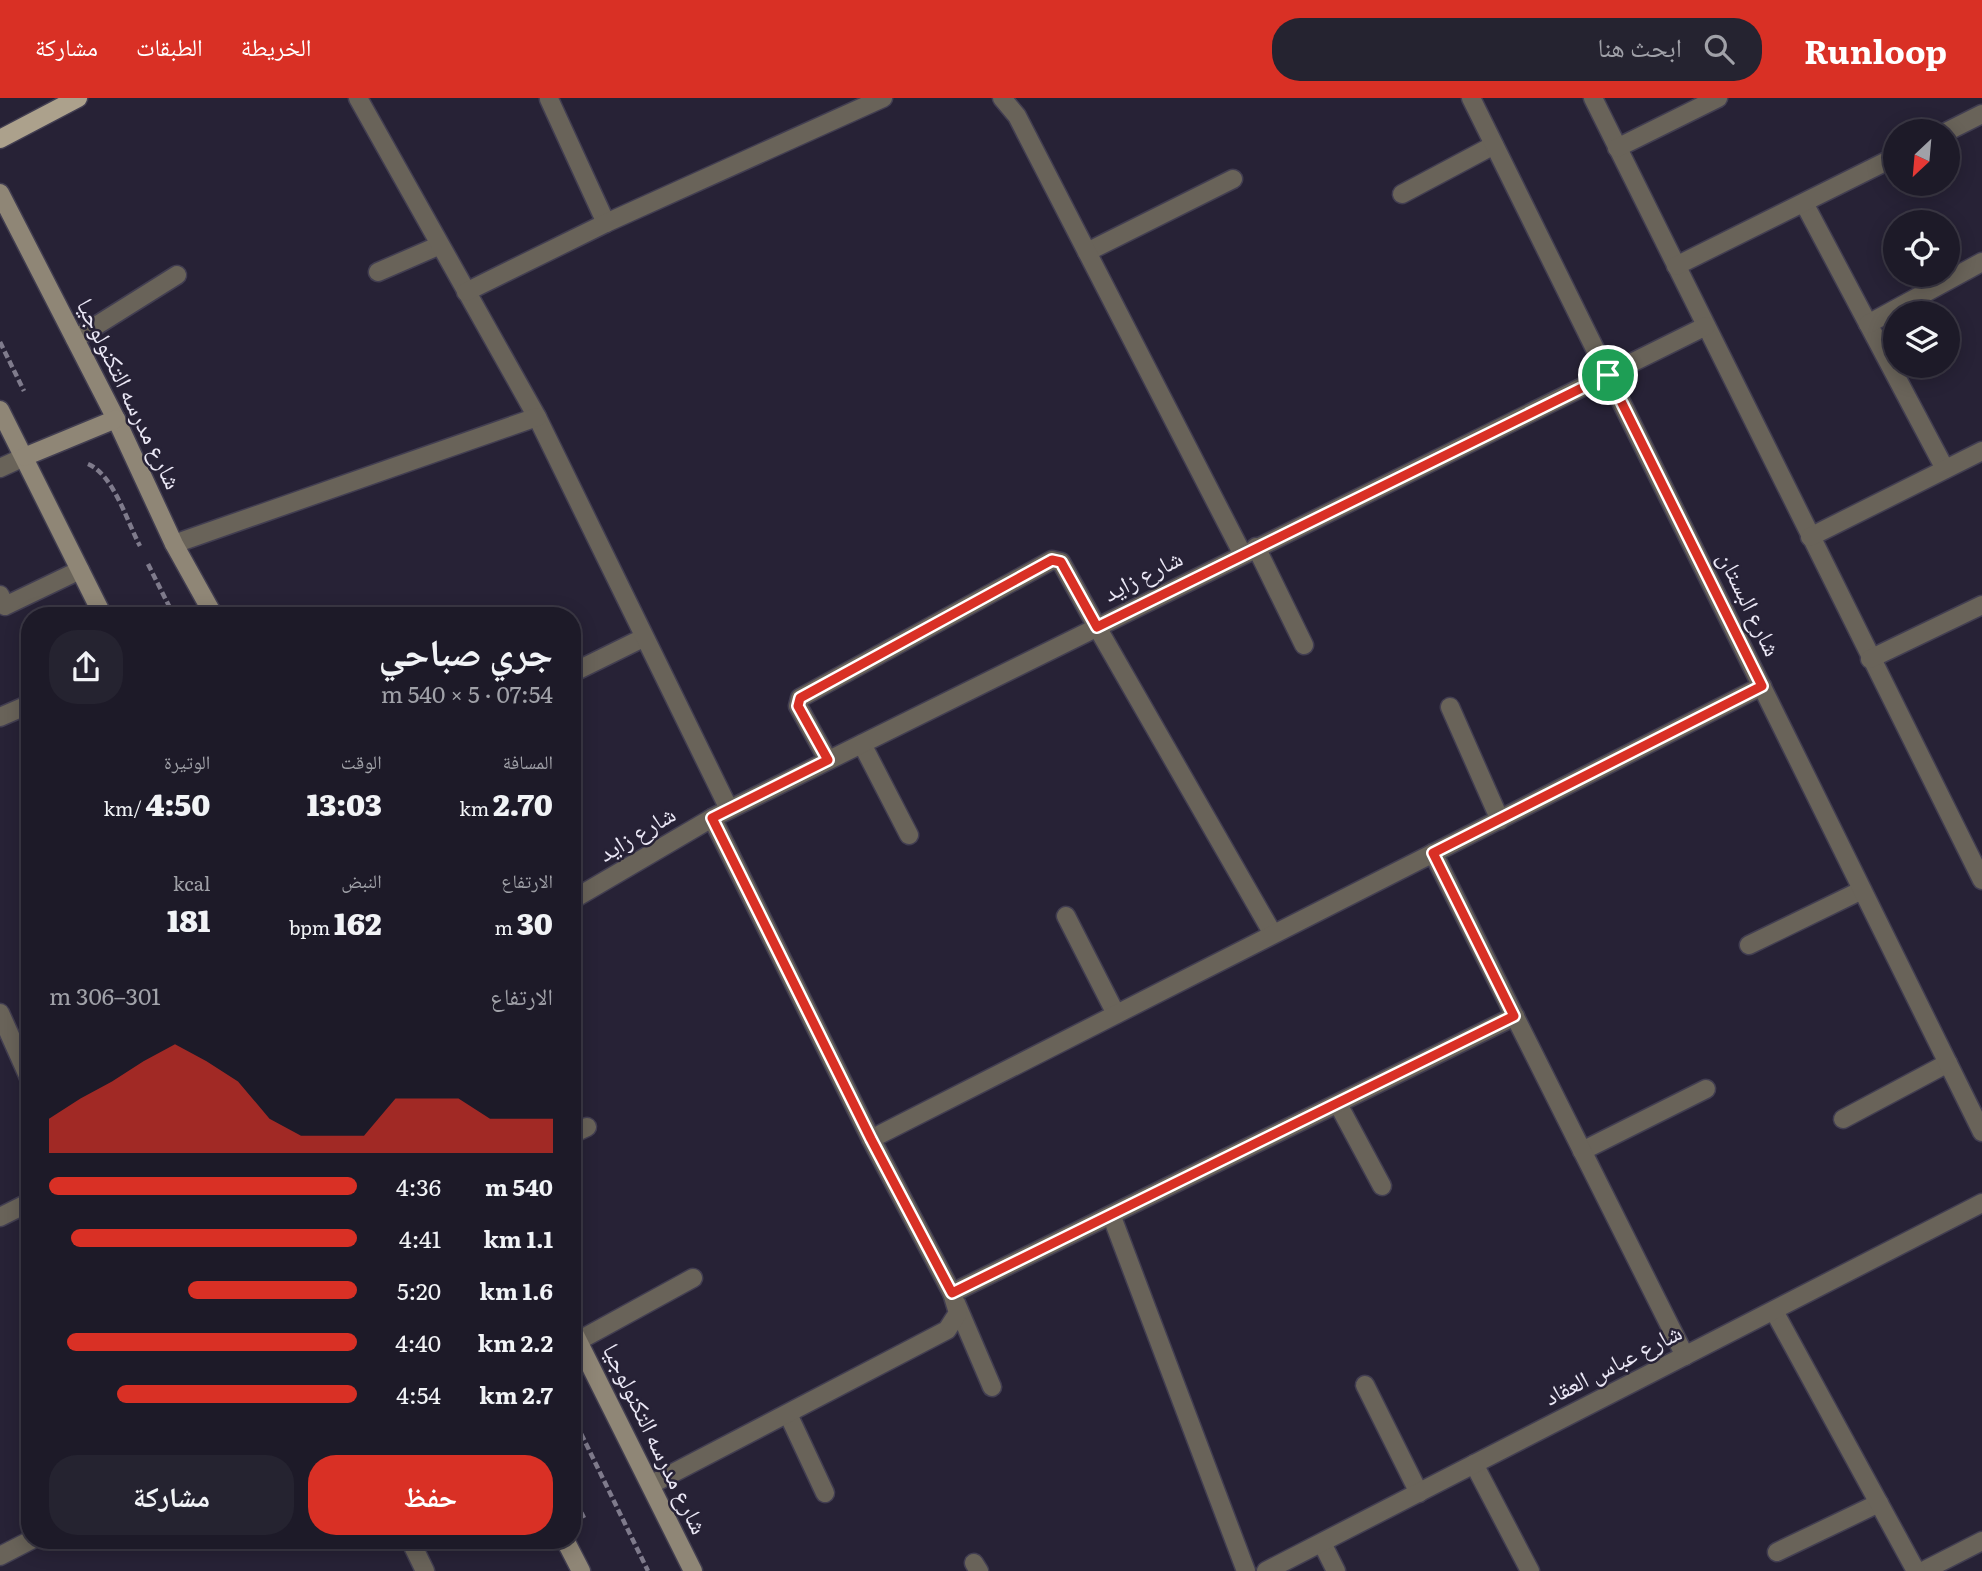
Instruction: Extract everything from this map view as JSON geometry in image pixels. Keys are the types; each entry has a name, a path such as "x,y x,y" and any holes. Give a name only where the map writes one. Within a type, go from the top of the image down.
{"main road":[{"path":"0,139 78,98"}],"street":[{"path":"358,98 438,246 537,417 729,809"},
{"path":"466,292 606,223 883,98"},
{"path":"1002,98 1017,116 1087,252 1249,550 1304,645"},
{"name":"شارع البستان","path":"1471,98 1982,1132"},
{"path":"1593,98 1982,880"},
{"path":"1618,148 1718,98"},
{"path":"549,99 606,223"},
{"path":"1960,125 1982,114"},
{"path":"1402,194 1494,145"},
{"path":"1676,266 1883,163"},
{"path":"1087,252 1233,179"},
{"name":"شارع مدرسه التكنولوجيا","path":"0,192 116,419 174,544 209,607"},
{"path":"1804,203 1945,469"},
{"path":"378,272 438,246"},
{"path":"1868,324 1982,262"},
{"path":"75,339 177,275"},
{"name":"شارع زايد","path":"581,895 729,809 1706,326"},
{"path":"1,412 98,607"},
{"path":"174,544 537,417"},
{"path":"0,468 116,419"},
{"path":"1810,537 1982,451"},
{"path":"828,760 798,706 800,698 1052,560 1061,562 1273,934"},
{"path":"0,595 5,606 80,570"},
{"path":"1870,659 1982,605"},
{"path":"581,669 643,638"},
{"path":"871,1139 1762,686"},
{"path":"1450,707 1500,820"},
{"path":"0,717 21,708"},
{"path":"862,744 909,835"},
{"path":"712,818 871,1139 954,1298 992,1387"},
{"path":"1433,853 1685,1356"},
{"path":"1749,945 1862,890"},
{"path":"1066,916 1116,1014"},
{"path":"0,1013 21,1060"},
{"path":"954,1298 1514,1016"},
{"path":"1843,1119 1948,1063"},
{"path":"1582,1151 1706,1089"},
{"path":"1338,1104 1382,1186"},
{"name":"شارع عباس العقاد","path":"1266,1571 1982,1203"},
{"path":"0,1217 21,1206"},
{"path":"1112,1217 1246,1571"},
{"path":"581,1332 693,1278"},
{"path":"652,1484 947,1330 955,1322 954,1298"},
{"path":"1773,1311 1916,1571"},
{"name":"شارع مدرسه التكنولوجيا","path":"581,1347 652,1484 693,1571"},
{"path":"1364,1385 1419,1493"},
{"path":"788,1414 825,1493"},
{"path":"1474,1464 1530,1571"},
{"path":"1777,1552 1880,1503"},
{"path":"1923,1571 1982,1541"},
{"path":"1322,1543 1336,1571"},
{"path":"0,1556 21,1545"},
{"path":"414,1549 425,1571"},
{"path":"570,1549 581,1571"}],"path":[{"path":"0,342 25,393"},
{"path":"81,463 101,472 142,550"},
{"path":"147,561 170,607"},
{"path":"581,1433 648,1571"}],"route":[{"path":"1608,375 1762,686 1433,853 1514,1016 1120,1213 952,1293 871,1139 712,818 828,760 798,706 800,698 1052,560 1061,562 1097,627 1242,553 1608,375"}]}
